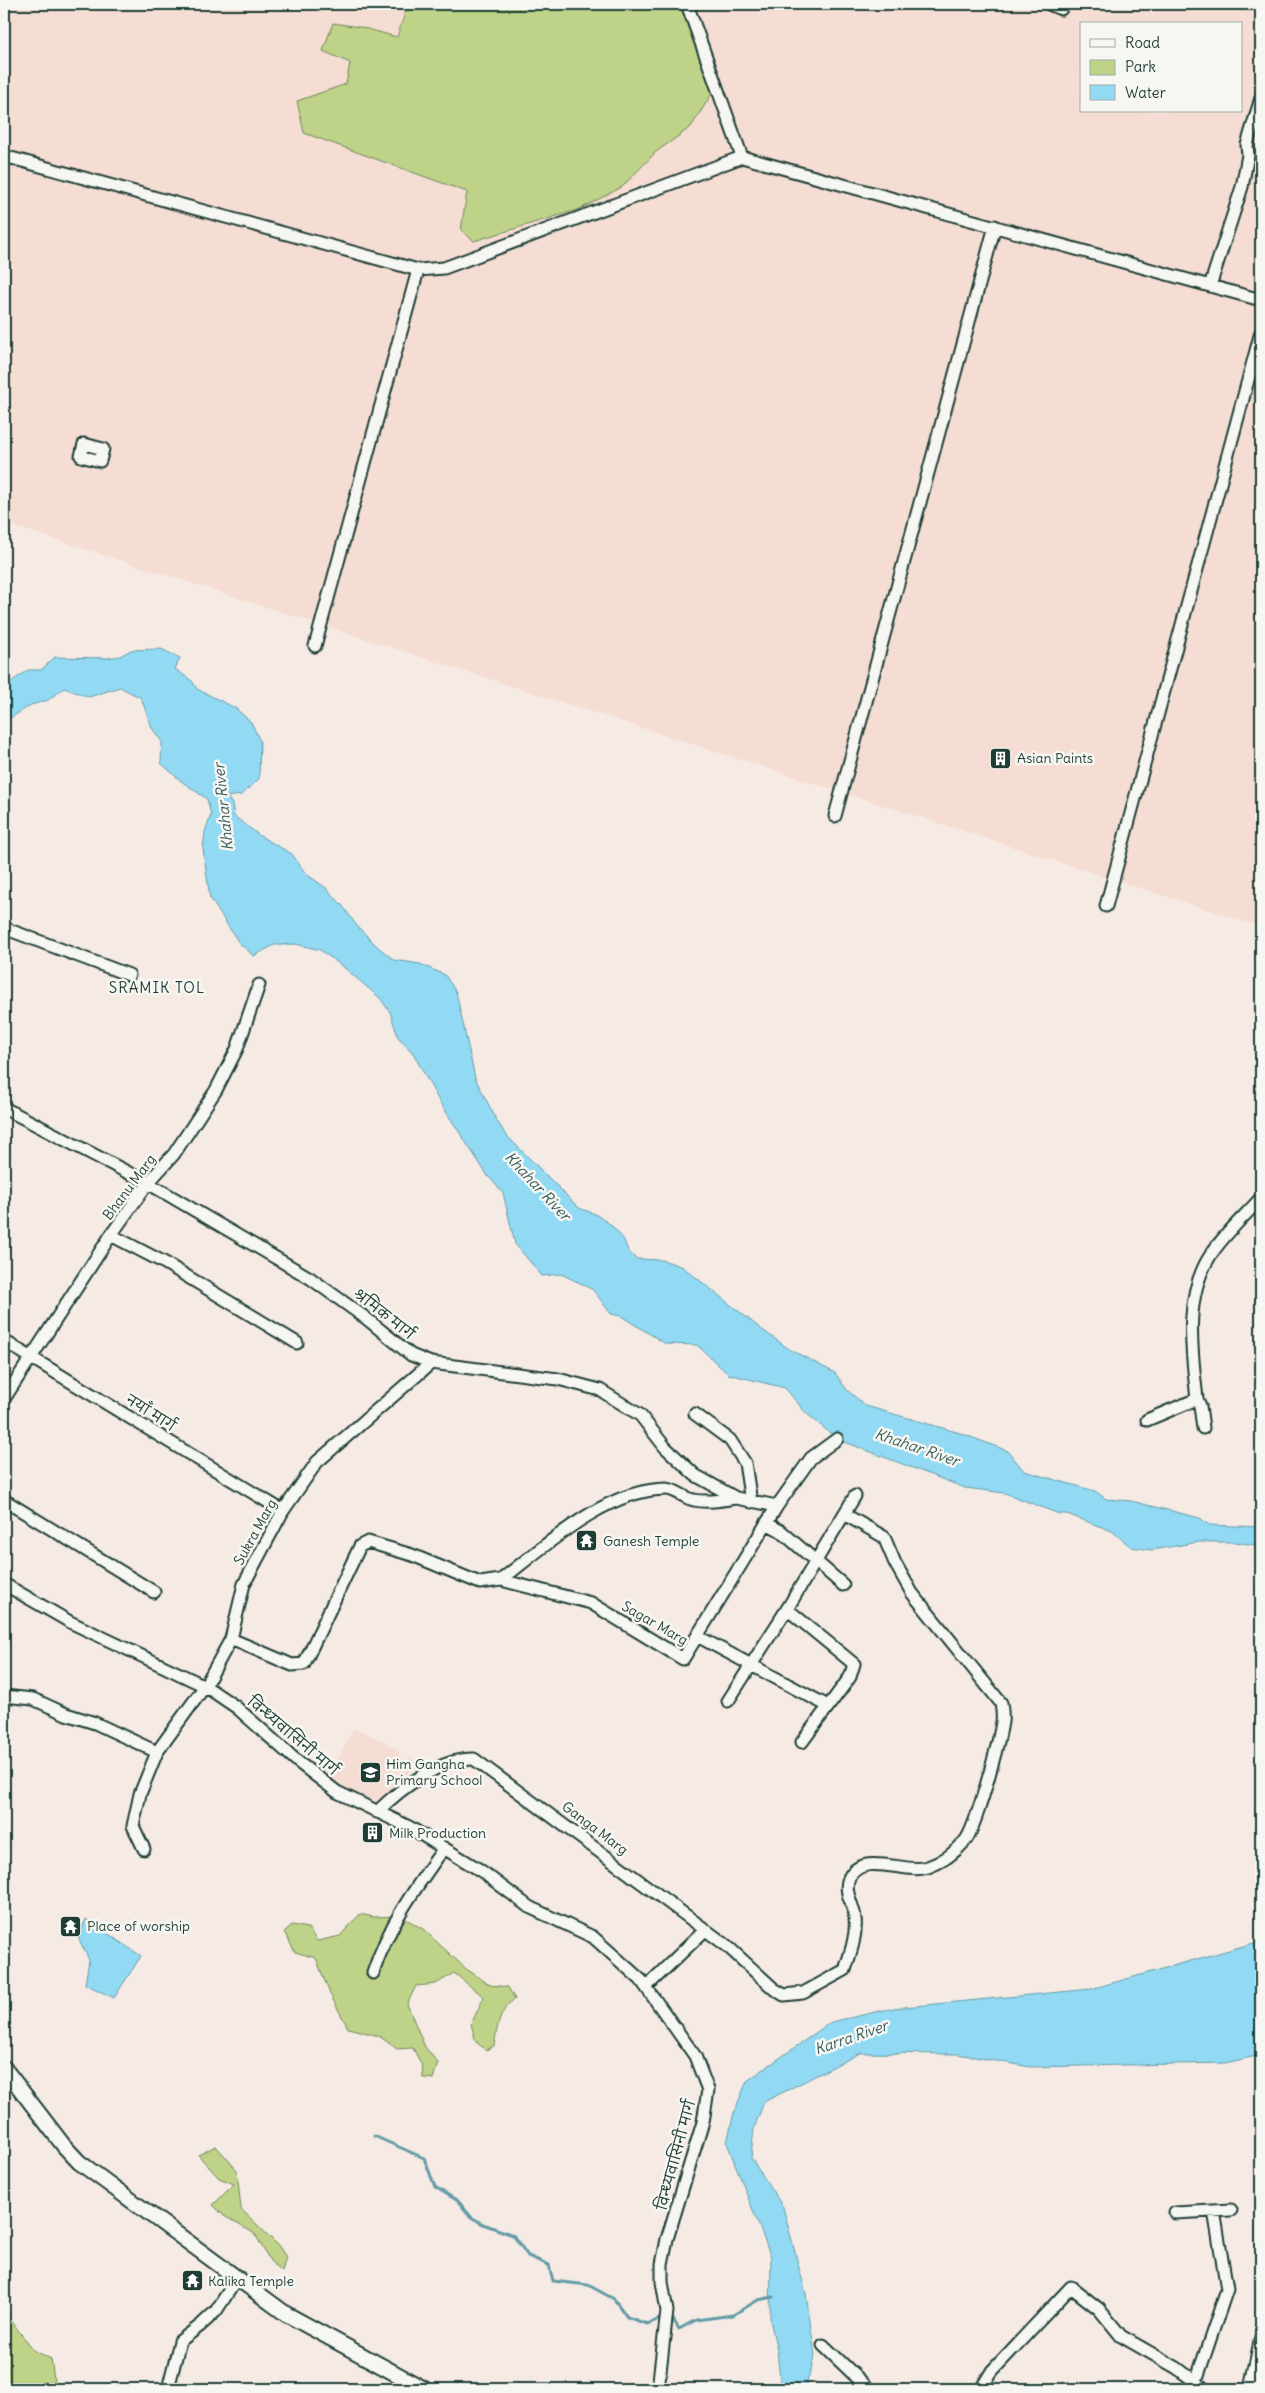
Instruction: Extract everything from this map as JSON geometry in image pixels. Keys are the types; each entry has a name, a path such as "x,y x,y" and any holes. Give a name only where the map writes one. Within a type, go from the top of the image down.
{"main road":[{"path":"4,2068 64,2146 79,2162 286,2314 424,2389"}],"street":[{"path":"687,4 742,157"},
{"path":"1049,4 1061,9"},
{"path":"1210,286 1242,187 1248,155 1247,145 1261,98"},
{"path":"4,156 418,270 444,268 742,157 1261,300"},
{"path":"834,816 995,226"},
{"path":"314,646 418,270"},
{"path":"1106,906 1261,332"},
{"path":"4,928 128,976"},
{"name":"Bhanu Marg","path":"4,1399 112,1235 148,1183 174,1154 216,1090 237,1049 259,985"},
{"name":"श्रमिक मार्ग","path":"4,1108 148,1183 310,1278 367,1319 411,1355 431,1363 558,1379 600,1390 640,1415 665,1447 695,1475 736,1498 777,1506"},
{"path":"1203,1428 1200,1406 1197,1399 1190,1333 1199,1277 1211,1254 1261,1198"},
{"path":"112,1235 165,1262 297,1343"},
{"name":"नयाँ मार्ग","path":"4,1341 283,1511"},
{"name":"Sukra Marg","path":"144,1849 133,1826 140,1794 157,1752 204,1686 231,1639 244,1584 283,1511 317,1462 431,1363"},
{"path":"1146,1420 1197,1399"},
{"path":"695,1414 730,1440 745,1463 751,1502"},
{"name":"Sagar Marg","path":"501,1580 591,1603 684,1659 777,1506 811,1458 837,1439"},
{"path":"231,1639 292,1665 304,1664 360,1546 368,1542 412,1555 480,1583 501,1580 603,1505 626,1495 648,1490 669,1489 693,1500 736,1498"},
{"path":"728,1701 788,1609 855,1496"},
{"path":"4,1500 154,1592"},
{"name":"Ganga Marg","path":"377,1812 393,1796 444,1765 460,1758 474,1759 578,1834 704,1931 726,1945 774,1989 784,1995 803,1993 845,1970 853,1941 856,1917 848,1887 849,1878 856,1869 870,1864 925,1868 944,1860 966,1840 972,1827 986,1781 1002,1720 1001,1703 912,1593 895,1563 884,1537 844,1514"},
{"path":"766,1523 781,1532 843,1585"},
{"name":"विन्ध्यवासिनी मार्ग","path":"4,1584 70,1622 204,1686 236,1707 298,1762 336,1792 409,1827 480,1870 529,1907 593,1937 641,1980 695,2056 708,2090 703,2122 667,2239 662,2264 662,2282 667,2311 658,2389"},
{"path":"788,1609 854,1664 850,1677 802,1742"},
{"path":"697,1636 828,1706"},
{"path":"4,1696 33,1699 66,1714 95,1723 157,1752"},
{"path":"373,1973 382,1944 406,1901 444,1848"},
{"path":"646,1988 704,1931"},
{"path":"1175,2213 1231,2210"},
{"path":"1196,2381 1226,2289 1214,2211"},
{"path":"168,2389 180,2341 202,2325 216,2311 238,2277"},
{"path":"981,2389 992,2371 1072,2287 1099,2309 1121,2336 1177,2368 1205,2389"},
{"path":"1250,2389 1261,2338"},
{"path":"823,2345 869,2389"}],"shaded area":[{"path":"4,4 1261,4 1261,927 4,523"},
{"name":"Him Gangha Primary School","path":"354,1728 387,1742 388,1746 397,1748 402,1761 411,1757 418,1765 373,1804 327,1779"}],"green space":[{"path":"408,4 680,4 713,92 691,127 656,152 622,187 580,209 474,241 461,230 467,192 304,133 297,101 346,84 350,63 323,51 333,23 360,27 397,37"},
{"path":"360,1914 374,1917 401,1916 423,1929 465,1968 490,1985 508,1987 515,1999 505,2008 502,2014 494,2046 486,2050 476,2042 471,2024 484,1997 454,1973 436,1984 416,1986 407,2004 425,2047 438,2063 433,2079 423,2078 422,2066 413,2048 397,2049 379,2036 348,2028 330,1994 316,1958 295,1952 284,1932 292,1925 308,1928 317,1941 340,1936"},
{"path":"216,2146 237,2170 241,2209 278,2245 286,2257 282,2272 270,2261 255,2234 224,2216 213,2205 234,2184 219,2178 198,2155"},
{"path":"4,2311 33,2350 51,2359 54,2379 53,2389 4,2389"}],"water":[{"name":"Khahar River","path":"161,649 180,658 175,669 192,681 197,689 235,708 251,722 260,741 259,779 241,795 227,797 232,804 234,816 260,836 292,854 306,874 325,887 342,905 357,926 394,960 420,964 445,975 456,992 475,1078 505,1134 579,1208 595,1214 610,1224 623,1238 629,1253 637,1259 663,1260 683,1267 789,1349 835,1373 847,1390 866,1406 960,1433 1008,1451 1024,1471 1095,1491 1106,1499 1131,1501 1200,1518 1209,1525 1261,1527 1261,1546 1235,1542 1199,1542 1152,1550 1131,1547 1112,1531 1067,1514 1059,1514 1005,1493 965,1488 837,1439 806,1413 785,1388 728,1374 697,1345 666,1344 621,1316 611,1314 593,1290 580,1283 561,1274 542,1276 515,1244 503,1193 488,1176 439,1101 413,1053 398,1037 390,1012 380,998 320,950 296,944 274,945 254,956 239,943 210,898 203,849 205,832 211,815 207,799 181,781 161,763 162,742 152,728 141,698 120,687 89,697 64,688 48,700 31,705 4,722 4,687 28,670 41,670 55,657 108,658 120,656 131,650"},
{"path":"86,1919 141,1956 114,1998 85,1984 89,1960 78,1937"},
{"name":"Karra River","path":"1261,1941 1261,2055 1225,2063 1030,2067 958,2054 860,2053 764,2102 754,2128 751,2158 783,2207 806,2294 815,2355 805,2389 781,2389 777,2350 770,2320 771,2257 727,2143 734,2112 747,2081 831,2022 894,2008 1091,1989"}],"waterway":[{"path":"374,2136 424,2158 435,2187 458,2201 471,2217 483,2224 513,2235 528,2256 549,2265 553,2281 588,2285 614,2299 627,2317 647,2324 662,2318"},
{"path":"672,2318 679,2329 696,2320 733,2315 758,2300 773,2297"},
{"path":"270,2389 273,2386 280,2389"}],"place":[{"name":"Asian Paints","path":"1001,758"},
{"name":"Ganesh Temple","path":"587,1541"},
{"name":"Him Gangha Primary School","path":"370,1772"},
{"name":"Milk Production","path":"373,1833"},
{"name":"Place of worship","path":"71,1926"},
{"name":"Kalika Temple","path":"192,2281"}],"district":[{"name":"SRAMIK TOL","path":"157,987"}]}
